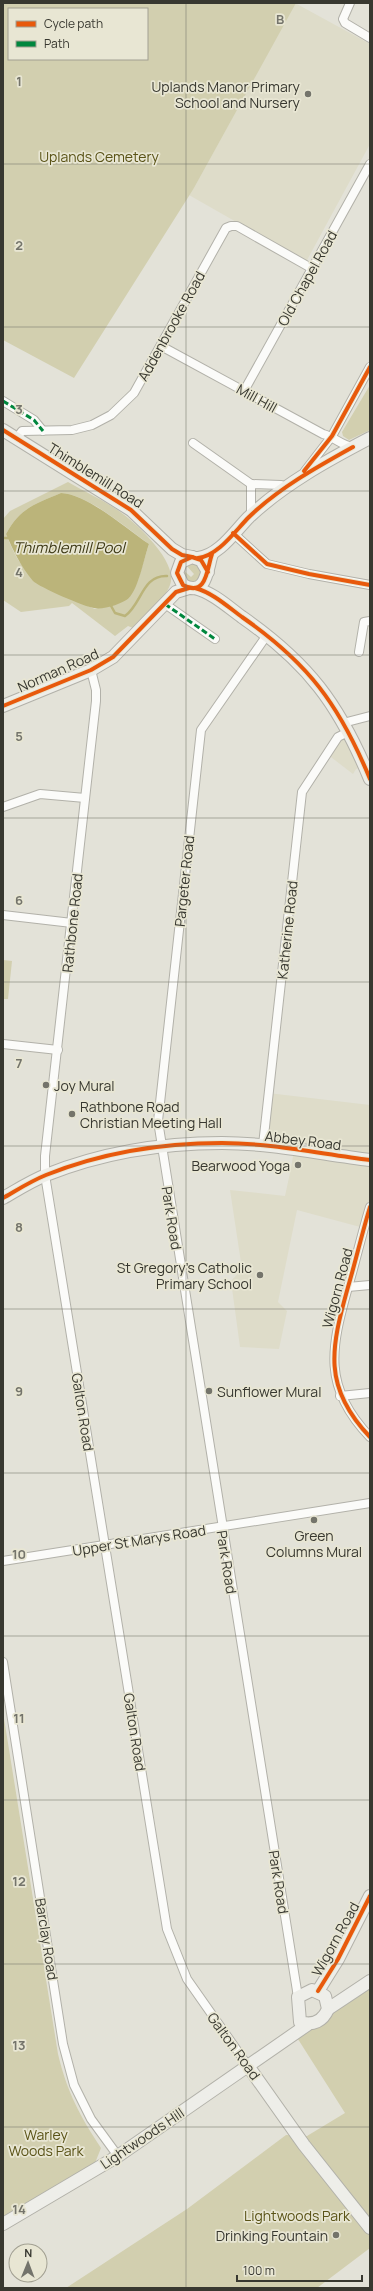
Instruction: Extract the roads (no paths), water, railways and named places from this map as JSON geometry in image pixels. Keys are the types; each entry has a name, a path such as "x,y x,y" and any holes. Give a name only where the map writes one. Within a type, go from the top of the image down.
{"street":[{"path":"350,3 344,15 345,23 370,38"},
{"name":"Old Chapel Road","path":"244,391 369,167"},
{"name":"Addenbrooke Road","path":"17,438 22,431 72,430 92,425 111,415 134,393 226,228 237,226 312,268"},
{"name":"Mill Hill","path":"161,346 323,434 332,436 344,446 353,447"},
{"path":"193,443 251,484 291,484 316,458 332,436 370,367"},
{"name":"Thimblemill Road","path":"3,401 34,420 43,431"},
{"name":"Thimblemill Road","path":"3,430 131,510 172,549 182,555 195,558"},
{"path":"212,554 184,560 178,573 176,592 204,583 212,554 251,515 291,484 370,438"},
{"path":"251,484 251,515"},
{"path":"233,533 267,564 308,574 370,585"},
{"name":"Thimblemill Road","path":"172,549 178,573"},
{"path":"195,558 204,563 210,594"},
{"path":"178,573 183,585 210,594 267,635 298,662 321,687 346,727 370,779"},
{"name":"Norman Road","path":"3,706 91,670 113,657 176,592"},
{"path":"165,604 215,639"},
{"path":"358,652 364,622 370,621"},
{"name":"Pargeter Road","path":"161,1148 158,1121 201,730 267,635"},
{"name":"Rathbone Road","path":"45,1175 45,1156 96,701 96,690 91,670"},
{"path":"346,727 370,716"},
{"name":"Katherine Road","path":"263,1145 302,792 346,727"},
{"path":"3,807 40,794 85,798"},
{"path":"3,915 72,922"},
{"path":"3,1044 58,1050"},
{"name":"Abbey Road","path":"3,1198 45,1175 108,1156 161,1148 222,1143 263,1145 370,1160"},
{"name":"Park Road","path":"161,1148 298,1997"},
{"name":"Galton Road","path":"45,1175 167,1929 187,1979 304,2145 370,2228"},
{"name":"Wigorn Road","path":"370,1207 336,1333 334,1350 335,1370 340,1396 351,1416 370,1437"},
{"path":"348,1287 370,1285"},
{"path":"340,1396 370,1393"},
{"name":"Upper St Marys Road","path":"3,1561 370,1503"},
{"name":"Barclay Road","path":"3,1662 63,2044 74,2085 91,2119 118,2156"},
{"name":"Wigorn Road","path":"315,1991 338,1959 370,1896"},
{"path":"294,1976 300,1985 325,1996 328,2008"},
{"path":"315,1991 298,1997 298,2016 300,2022 307,2024 316,2022 324,2017 328,2008 370,1981"},
{"name":"Lightwoods Hill","path":"276,2045 298,2016"},
{"name":"Lightwoods Hill","path":"3,2224 118,2156 307,2024"}],"water":[{"name":"Thimblemill Pool","path":"61,493 83,499 106,513 149,544 136,587 133,593 126,600 107,607 89,607 37,584 29,576 21,564 6,534 11,525 29,508"}],"waterway":[{"path":"3,538 10,538"},
{"path":"110,604 115,613 125,616 131,611 147,585 152,580 167,576"}],"place":[{"name":"Uplands Manor Primary School and Nursery","path":"308,94"},
{"name":"Joy Mural","path":"46,1085"},
{"name":"Rathbone Road Christian Meeting Hall","path":"72,1114"},
{"name":"Bearwood Yoga","path":"298,1165"},
{"name":"St Gregory's Catholic Primary School","path":"260,1275"},
{"name":"Sunflower Mural","path":"209,1391"},
{"name":"Green Columns Mural","path":"314,1520"},
{"name":"Drinking Fountain","path":"336,2235"}],"park label":[{"name":"Uplands Cemetery","path":"99,156"},
{"name":"Warley Woods Park","path":"46,2142"},
{"name":"Lightwoods Park","path":"297,2215"}]}
